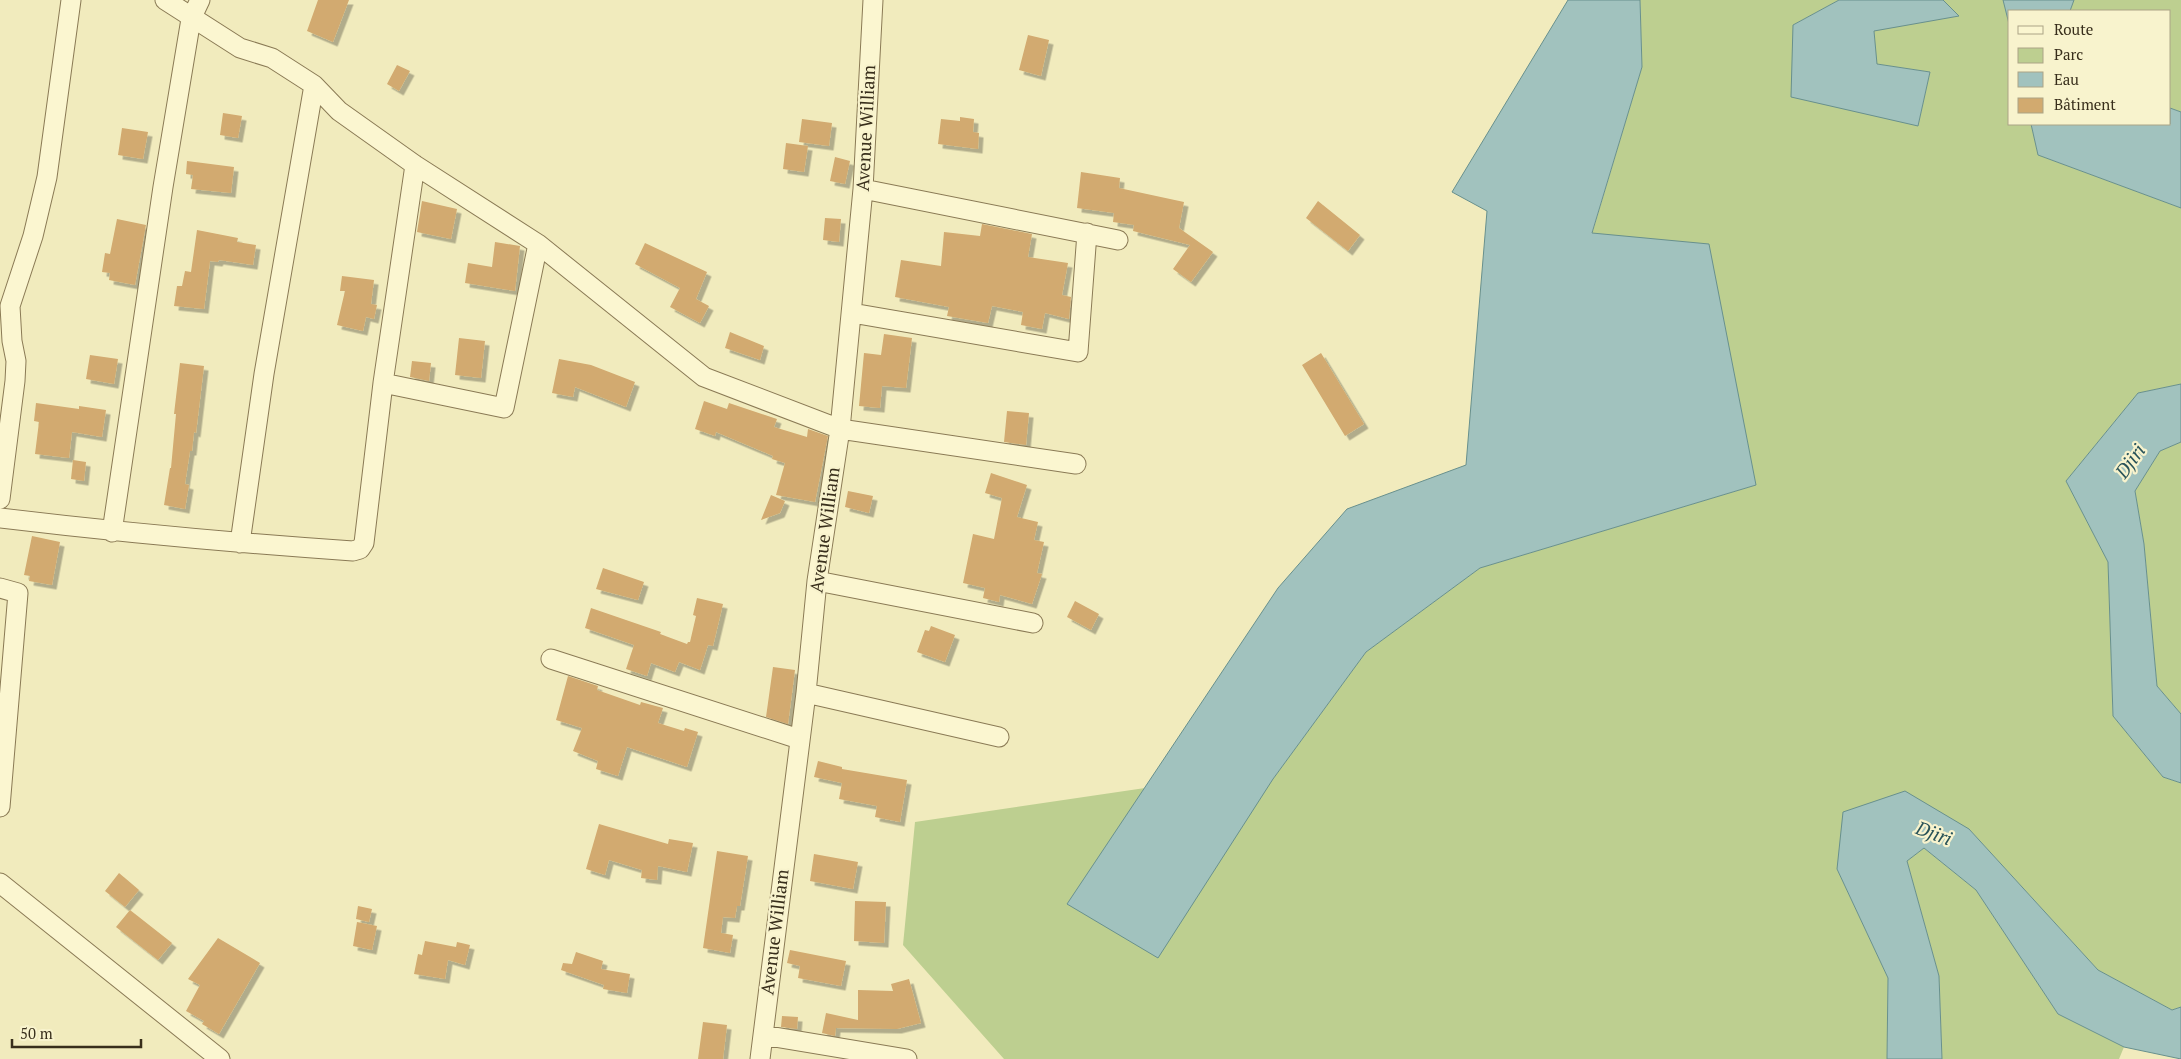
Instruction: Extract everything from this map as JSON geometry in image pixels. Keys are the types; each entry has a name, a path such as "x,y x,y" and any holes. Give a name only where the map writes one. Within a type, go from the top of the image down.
{"street":[{"path":"0,499 16,381 16,361 12,341 10,306 33,236 47,177 71,0"},
{"path":"165,0 240,48 272,58 314,86 339,111 415,165 538,244 704,377 840,429 1076,464"},
{"path":"112,532 163,187 191,18 200,0"},
{"name":"Avenue William","path":"760,1059 806,693 817,581 840,429 863,189 873,0"},
{"path":"240,543 266,365 314,86"},
{"path":"0,518 112,532 352,551 360,549 364,544 383,383 415,165"},
{"path":"863,189 1118,240"},
{"path":"852,313 1078,352 1086,233"},
{"path":"383,383 504,408 538,244"},
{"path":"817,581 1033,622"},
{"path":"0,588 18,593 0,807"},
{"path":"551,658 799,739"},
{"path":"806,693 999,738"},
{"path":"0,883 220,1059"},
{"path":"763,1035 907,1059"}],"green space":[{"path":"1640,0 1839,0 1793,25 1918,126 1930,72 1876,64 1874,30 1958,16 1943,0 2003,0 2008,20 2008,125 2031,125 2038,155 2181,208 2181,384 2138,393 2066,481 2108,562 2113,716 2163,777 2181,783 2181,1007 2172,1010 2098,970 1969,829 1837,869 1888,978 1887,1059 1004,1059 903,945 915,822 1145,788 1067,904 1273,779 1366,652 1480,568 1756,485 1592,234 1642,67"},
{"path":"2074,0 2181,0 2181,112 2171,108 2171,10 2070,10"},
{"path":"2181,442 2181,714 2157,686 2144,544 2135,491 2160,451"},
{"path":"1924,848 1976,890 2058,1014 2124,1047 2119,1059 1942,1059 1939,976 1907,861"}],"water":[{"path":"1568,0 1640,0 1642,67 1592,233 1709,244 1756,485 1480,568 1366,652 1273,779 1158,958 1067,904 1278,588 1347,509 1466,465 1487,211 1452,192"},
{"path":"1839,0 1943,0 1959,16 1874,31 1877,64 1930,72 1918,126 1791,97 1793,25"},
{"path":"2003,0 2074,0 2070,10 2008,10 2008,20"},
{"path":"2171,108 2181,112 2181,208 2038,155 2031,125 2171,125"},
{"name":"Djiri","path":"2181,384 2181,442 2160,451 2135,491 2144,544 2157,686 2181,714 2181,783 2163,777 2113,716 2108,562 2066,481 2138,393"},
{"name":"Djiri","path":"1905,791 1969,829 2098,970 2172,1010 2181,1007 2181,1059 2124,1047 2058,1014 1976,890 1924,848 1907,861 1939,976 1942,1059 1887,1059 1888,978 1837,869 1843,812"}],"building":[{"path":"318,0 349,0 333,42 307,31"},
{"path":"1028,35 1049,40 1041,76 1019,70"},
{"path":"397,65 410,71 399,91 387,84"},
{"path":"223,113 242,116 238,138 220,135"},
{"path":"960,117 974,119 973,132 979,133 978,149 938,144 941,119 960,121"},
{"path":"802,119 832,123 829,146 799,142"},
{"path":"122,128 148,132 143,159 118,155"},
{"path":"786,143 808,146 804,172 783,169"},
{"path":"835,157 850,161 845,184 830,181"},
{"path":"187,161 234,167 231,193 191,189 193,175 186,174"},
{"path":"1081,172 1120,178 1119,188 1184,202 1179,228 1213,252 1191,282 1173,269 1190,245 1133,231 1134,225 1113,222 1114,213 1077,208"},
{"path":"422,201 457,209 451,239 417,232"},
{"path":"1318,201 1360,235 1348,251 1306,218"},
{"path":"825,218 841,219 839,242 823,240"},
{"path":"117,219 146,225 135,285 109,280 110,273 102,272 105,253 110,254"},
{"path":"982,224 1032,234 1028,257 1068,263 1062,295 1071,297 1069,319 1045,313 1042,329 1021,325 1023,312 992,306 988,323 947,316 949,307 895,297 901,260 941,266 944,232 980,236"},
{"path":"197,230 238,238 237,242 256,245 253,265 219,260 218,262 210,261 204,309 174,306 177,286 182,286 185,271 191,272"},
{"path":"495,242 520,246 515,291 465,283 468,263 492,267"},
{"path":"645,243 707,272 696,299 709,306 700,323 670,307 680,288 635,264"},
{"path":"342,276 374,280 371,304 377,305 374,319 366,317 363,331 337,325 345,291 340,291"},
{"path":"730,332 764,346 760,360 725,348"},
{"path":"884,334 912,338 906,388 882,386 880,408 859,406 864,353 881,355"},
{"path":"459,338 485,341 481,378 455,375"},
{"path":"1321,353 1364,424 1345,436 1302,365"},
{"path":"90,355 118,359 114,384 86,379"},
{"path":"559,359 591,365 635,382 626,407 575,387 573,397 552,393"},
{"path":"412,361 431,363 429,381 410,377"},
{"path":"180,363 204,366 196,433 194,432 185,484 189,485 185,509 164,505 171,468 176,414 174,414"},
{"path":"704,401 727,409 729,403 777,419 774,427 807,437 808,429 828,436 815,502 776,495 785,463 772,459 773,456 716,432 715,436 695,429"},
{"path":"36,403 79,409 79,406 106,410 102,437 72,432 69,458 35,454 39,422 34,421"},
{"path":"1007,411 1029,413 1026,445 1004,442"},
{"path":"73,460 86,462 84,481 71,479"},
{"path":"991,473 1027,485 1017,517 1038,522 1034,540 1044,542 1037,573 1042,574 1032,604 1000,595 999,602 983,598 985,588 963,583 973,534 994,539 1002,498 985,493"},
{"path":"848,491 873,496 869,513 845,507"},
{"path":"771,495 785,501 780,513 761,520"},
{"path":"32,536 60,542 52,585 29,581 30,576 24,575"},
{"path":"603,568 644,582 638,600 596,589"},
{"path":"697,598 723,604 713,646 708,645 700,670 679,662 675,672 651,663 647,676 626,669 634,645 585,628 591,608 661,632 660,634 687,644 690,642 696,616 693,615"},
{"path":"1075,601 1099,614 1091,630 1067,617"},
{"path":"931,626 955,635 945,662 917,652 925,630 929,631"},
{"path":"773,667 795,670 788,724 766,717"},
{"path":"568,676 598,686 597,690 640,705 641,702 663,708 658,723 684,731 685,728 698,732 687,767 627,747 618,776 596,769 598,761 573,751 582,728 556,720"},
{"path":"818,761 842,767 842,769 907,780 900,822 875,817 877,806 839,799 842,783 814,777"},
{"path":"599,824 668,844 669,839 693,843 687,872 658,866 657,880 641,878 642,870 609,860 605,875 586,869"},
{"path":"717,851 748,856 740,906 737,906 735,918 723,917 721,933 733,935 730,953 703,948"},
{"path":"814,854 858,862 853,889 810,881"},
{"path":"119,873 139,890 125,907 105,891"},
{"path":"855,901 886,902 884,943 854,941"},
{"path":"358,906 372,909 369,922 356,919"},
{"path":"130,910 172,943 158,960 116,927"},
{"path":"357,922 377,926 372,950 353,946"},
{"path":"218,938 260,963 219,1034 202,1024 204,1021 186,1011 200,985 188,979"},
{"path":"425,941 456,947 457,942 470,945 465,965 448,960 445,979 414,974 418,954 422,955"},
{"path":"790,950 846,961 841,986 798,978 800,966 787,963"},
{"path":"576,952 603,961 601,969 630,974 627,993 603,989 604,985 561,970 563,963 572,964"},
{"path":"909,979 921,1023 897,1029 836,1028 835,1036 822,1033 826,1013 858,1020 858,990 893,991 891,984"},
{"path":"782,1016 798,1017 797,1029 781,1027"},
{"path":"703,1022 727,1025 723,1059 698,1059"}]}
